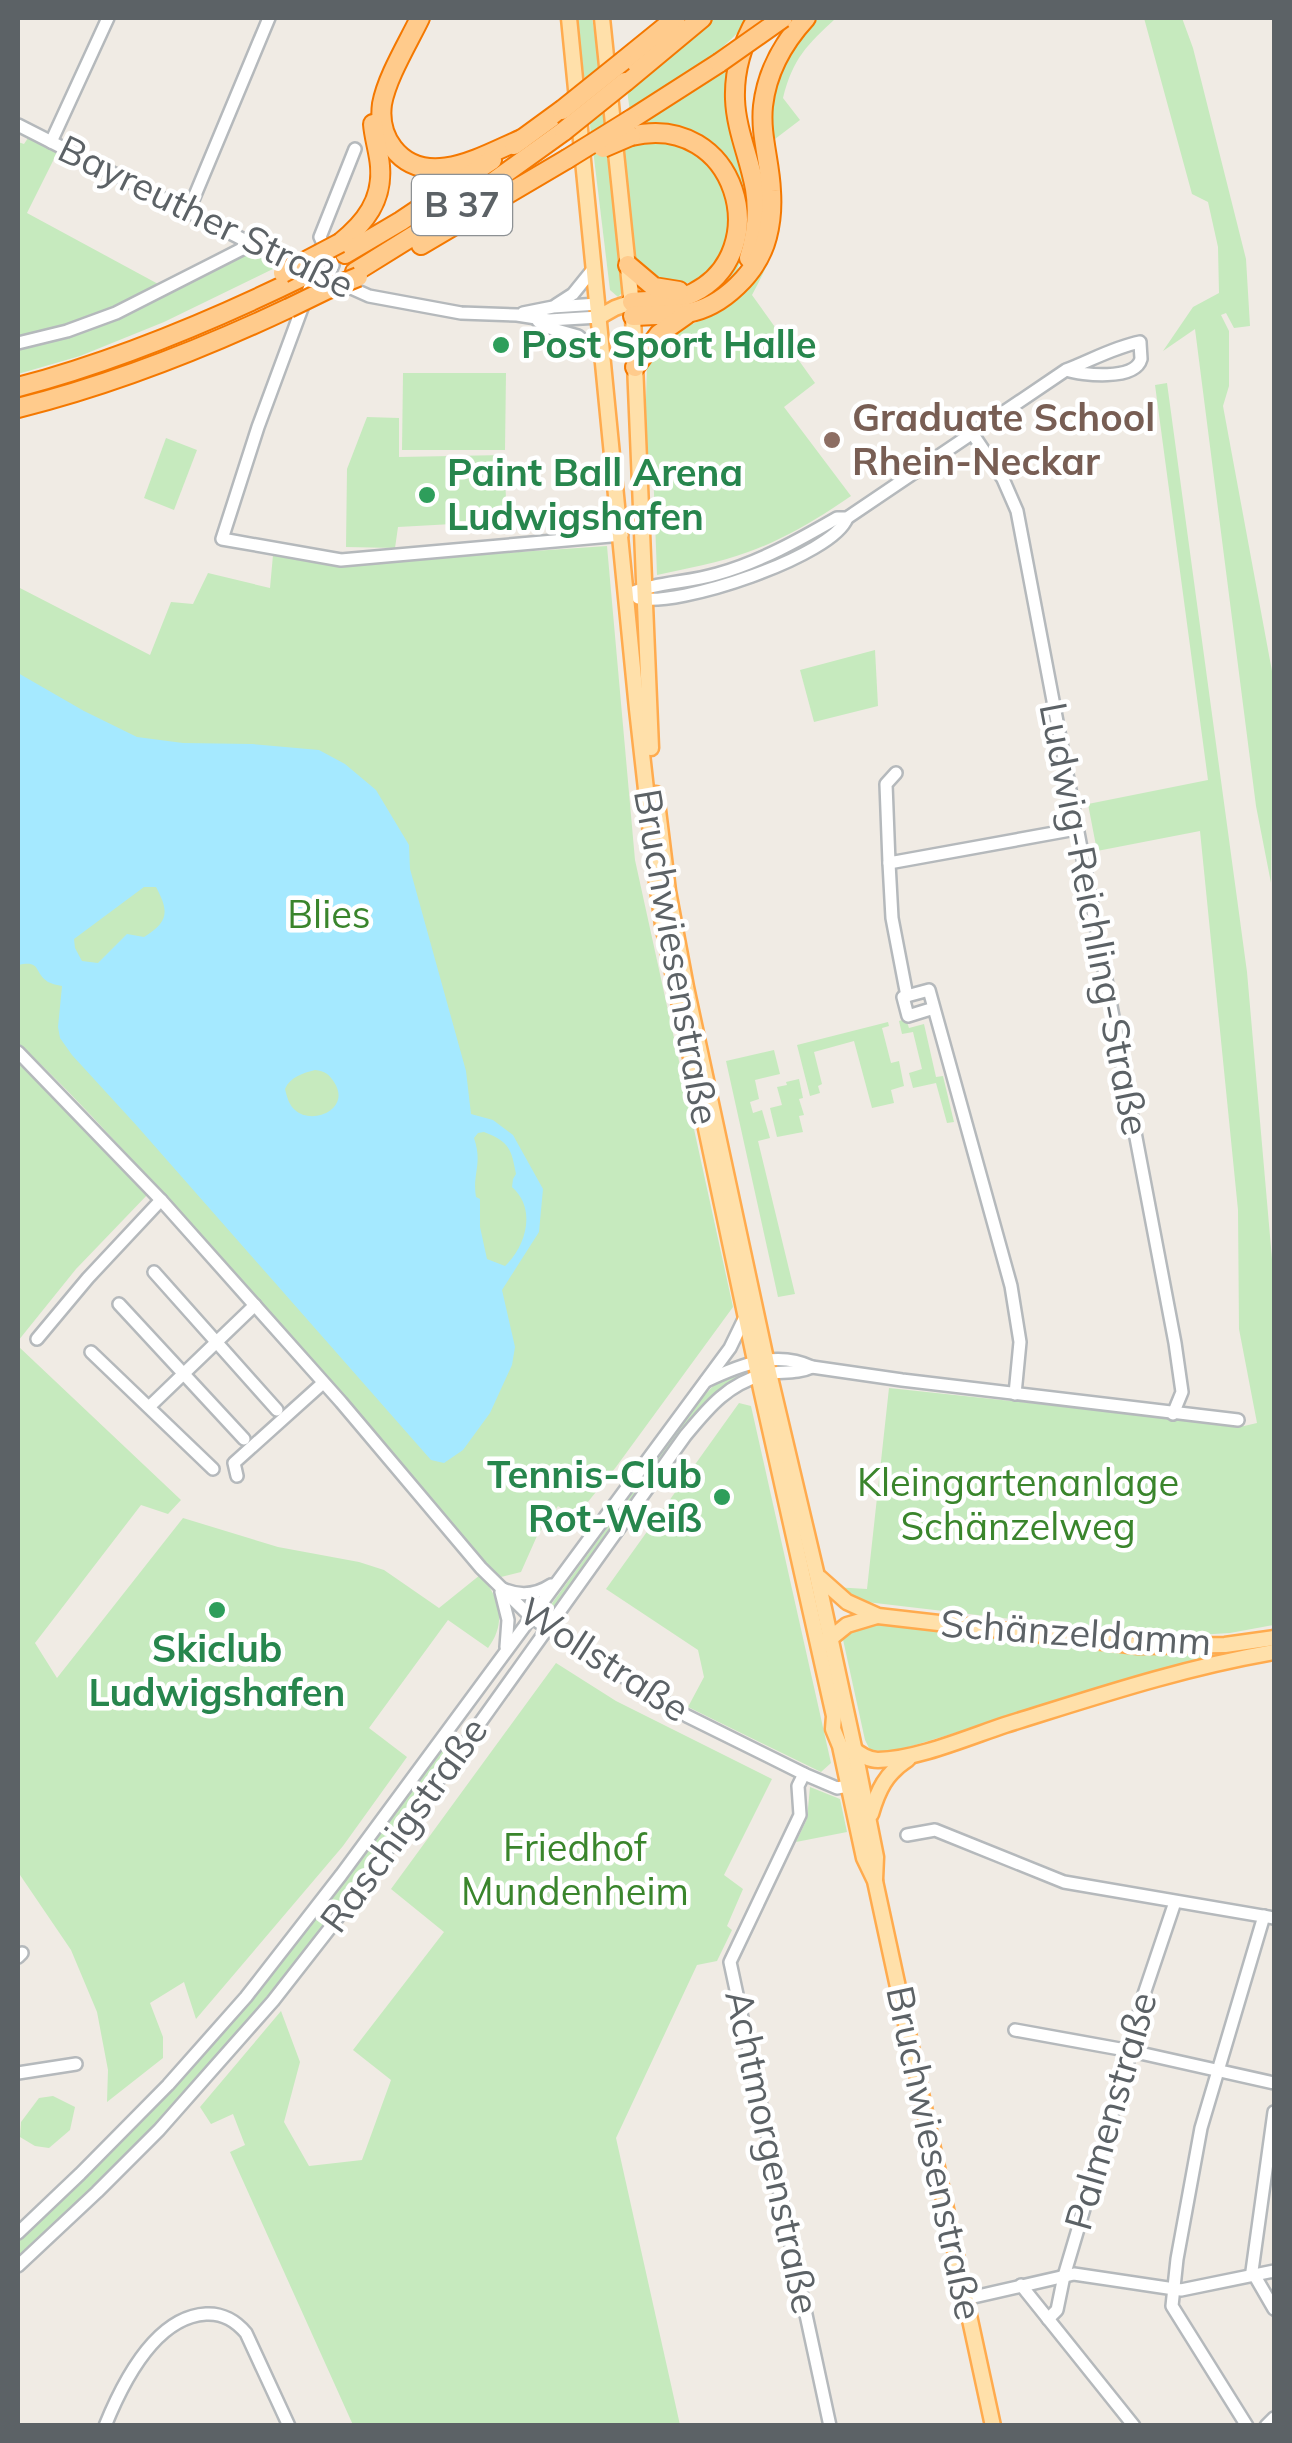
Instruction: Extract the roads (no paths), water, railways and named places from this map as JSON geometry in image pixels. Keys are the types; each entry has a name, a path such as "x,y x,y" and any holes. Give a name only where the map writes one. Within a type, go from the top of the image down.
{"highway":[{"path":"342,248 374,206 380,180 383,98 417,18"},
{"name":"B 37","path":"307,279 342,248 449,190 522,139 676,18"},
{"name":"B 37","path":"357,274 564,131 702,18"},
{"path":"744,278 757,212 734,96 736,70 756,18"},
{"path":"18,387 132,351 244,304 269,281 357,274 631,128 783,18"},
{"path":"632,308 721,300 759,258 766,240 771,191 762,110 766,88 778,54 806,18"},
{"path":"631,128 687,138 708,151 734,194 737,224 725,265 673,307 635,367"},
{"path":"379,134 404,159 433,168 458,166 522,139"},
{"path":"628,265 673,307"},
{"path":"18,408 101,384 228,335 288,308 307,279"}],"main road":[{"name":"Bruchwiesenstraße","path":"569,18 626,595 664,925 746,1315 831,1637 876,1857 875,1880"},
{"name":"Bruchwiesenstraße","path":"602,18 632,308 650,745 668,892 834,1729 864,1858 875,1880 992,2426"},
{"path":"599,311 632,308"},
{"name":"Schänzeldamm","path":"817,1576 847,1602 878,1616 1138,1646 1224,1645 1274,1638"},
{"name":"Schänzeldamm","path":"819,1650 846,1625 878,1616"},
{"name":"Schänzeldamm","path":"855,1752 872,1760 918,1752 1170,1673 1274,1652"},
{"path":"834,1716 855,1752"},
{"name":"Schänzeldamm","path":"869,1819 891,1770 918,1752"}],"street":[{"path":"51,142 108,18"},
{"path":"188,212 269,18"},
{"name":"Bayreuther Straße","path":"18,125 246,241 307,279 396,302 461,313 516,314 553,308 599,311"},
{"path":"355,149 320,237 333,265 307,279 222,539 340,560 622,536"},
{"path":"18,343 116,313 242,249 246,241"},
{"path":"553,308 574,294 594,268"},
{"name":"Bayreuther Straße","path":"535,319 599,311"},
{"name":"Bayreuther Straße","path":"516,314 578,336 603,358"},
{"path":"626,595 722,586 771,569 817,546 844,527 847,518 1066,370 1120,346 1140,342 1138,365 1121,374 1066,370"},
{"name":"Ludwig-Reichling-Straße","path":"972,433 1003,479 1017,511 1177,1359 1182,1392 1173,1414"},
{"path":"896,773 886,784 892,918 906,996 903,997 908,1016 934,1008"},
{"path":"889,863 1076,829"},
{"path":"906,996 929,990 1011,1286 1020,1342 1015,1394"},
{"name":"Wollstraße","path":"18,1052 161,1200 324,1382 499,1587 532,1618 686,1716 804,1774 837,1788 848,1786"},
{"path":"37,1339 161,1200"},
{"path":"154,1272 277,1410"},
{"path":"119,1304 244,1438"},
{"path":"149,1407 255,1305"},
{"name":"Raschigstraße","path":"18,2232 168,2085 246,1997 341,1876 730,1348 746,1315"},
{"path":"91,1352 214,1470"},
{"path":"703,1383 736,1367 802,1372 812,1366 1238,1420"},
{"name":"Raschigstraße","path":"18,2266 159,2130 264,2012 462,1748 685,1436 709,1407 762,1367"},
{"path":"237,1476 234,1463 324,1382"},
{"path":"499,1587 531,1594 559,1580"},
{"path":"499,1587 508,1620 503,1656"},
{"path":"444,1734 462,1748"},
{"name":"Achtmorgenstraße","path":"804,1774 798,1786 800,1814 730,1962 830,2426"},
{"path":"907,1836 935,1830 1064,1882 1269,1917 1201,2128 1172,2306 1247,2426"},
{"name":"Palmenstraße","path":"1048,2318 1057,2310 1142,2000 1176,1902"},
{"path":"246,1997 264,2012"},
{"path":"1015,2030 1274,2083"},
{"path":"18,2073 76,2064"},
{"path":"1274,2112 1252,2271 1274,2309"},
{"path":"965,2299 1074,2274 1174,2290 1274,2271"},
{"path":"1021,2286 1134,2426"},
{"path":"106,2426 126,2382 162,2334 186,2318 212,2313 238,2323 246,2333 290,2426"},
{"path":"1266,2426 1274,2418"}],"water":[{"path":"18,673 137,737 319,750 345,764 376,790 409,845 410,869 466,1071 471,1114 493,1120 513,1135 543,1189 539,1232 502,1290 515,1347 512,1365 490,1413 463,1450 444,1463 431,1460 72,1055 60,1038 58,1027 62,986 48,982 34,966 18,965","holes":["144,887 156,887 163,903 164,915 158,926 144,937 127,934 98,963 82,961 74,939","318,1070 334,1082 338,1100 328,1112 302,1114 290,1103 285,1089 302,1074","478,1133 493,1136 508,1147 516,1174 512,1187 524,1206 523,1238 505,1266 487,1259 480,1227 480,1199 475,1189 478,1155 474,1138"]}],"place":[{"name":"Post Sport Halle","path":"501,345"},
{"name":"Graduate School Rhein-Neckar","path":"832,440"},
{"name":"Paint Ball Arena Ludwigshafen","path":"427,495"},
{"name":"Tennis-Club Rot-Weiß","path":"722,1497"},
{"name":"Skiclub Ludwigshafen","path":"217,1610"}],"park label":[{"name":"Blies","path":"329,915"},
{"name":"Kleingartenanlage Schänzelweg","path":"1018,1505"},
{"name":"Friedhof Mundenheim","path":"575,1870"}]}
